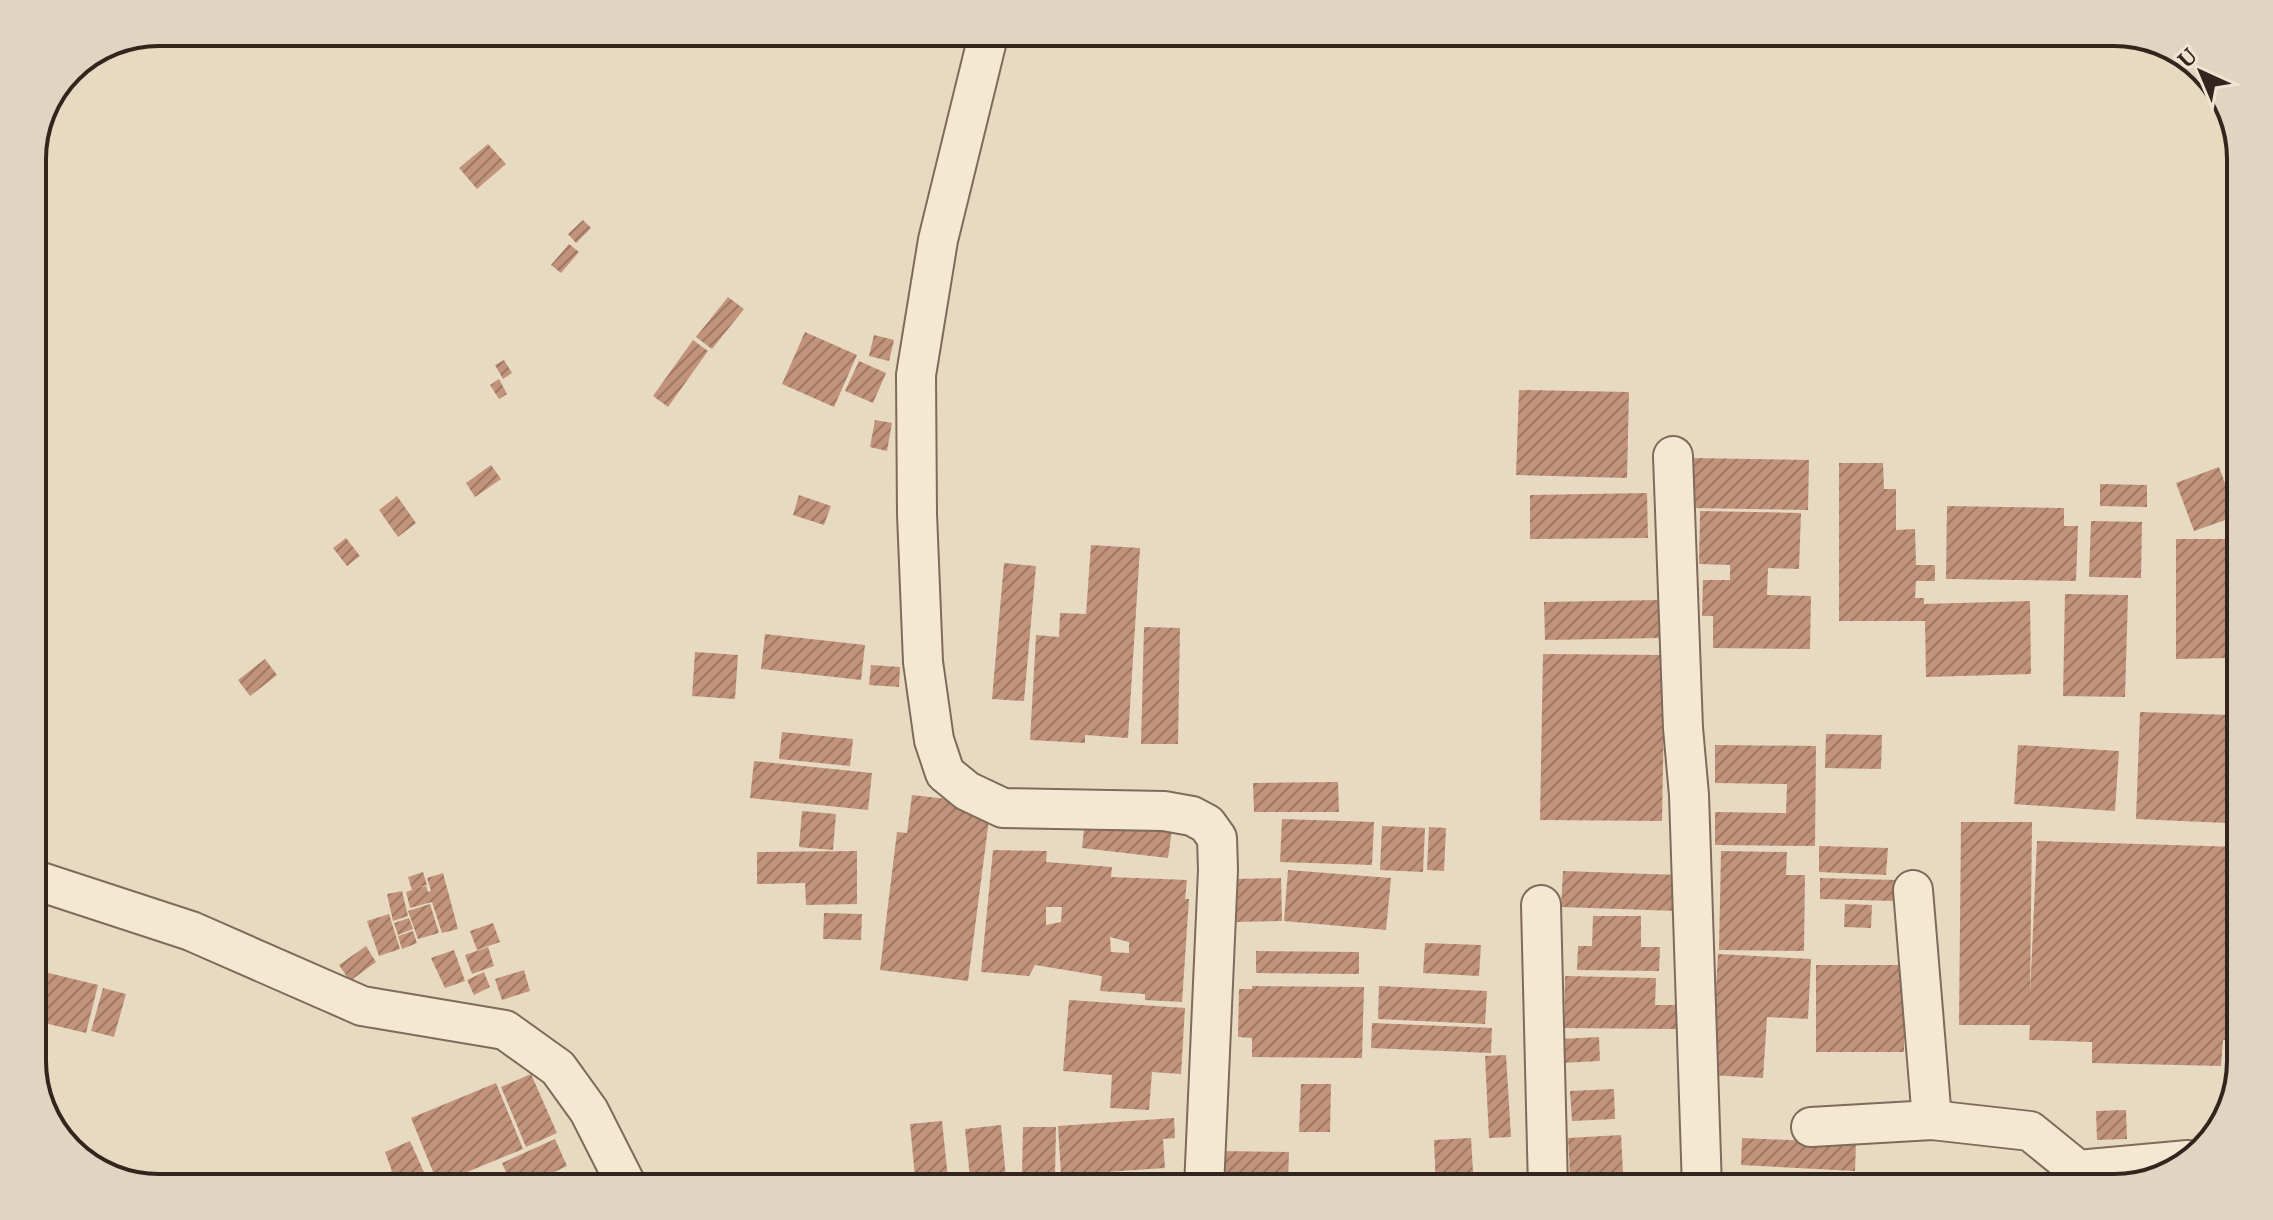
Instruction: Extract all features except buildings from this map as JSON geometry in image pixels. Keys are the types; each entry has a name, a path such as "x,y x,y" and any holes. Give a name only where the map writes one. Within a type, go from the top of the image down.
{"street":[{"path":"986,46 938,240 916,375 923,662 934,740 945,773 967,791 1003,808 1164,811 1192,816 1207,824 1217,838 1205,1174"},
{"path":"1673,456 1683,728 1689,795 1702,1174"},
{"path":"46,884 191,931 362,1006 505,1030 558,1068 589,1111 621,1174"},
{"path":"1913,890 1932,1120"},
{"path":"1541,905 1548,1174"},
{"path":"1811,1127 1932,1120 2030,1131 2073,1174"},
{"path":"2107,1174 2155,1166"}]}
